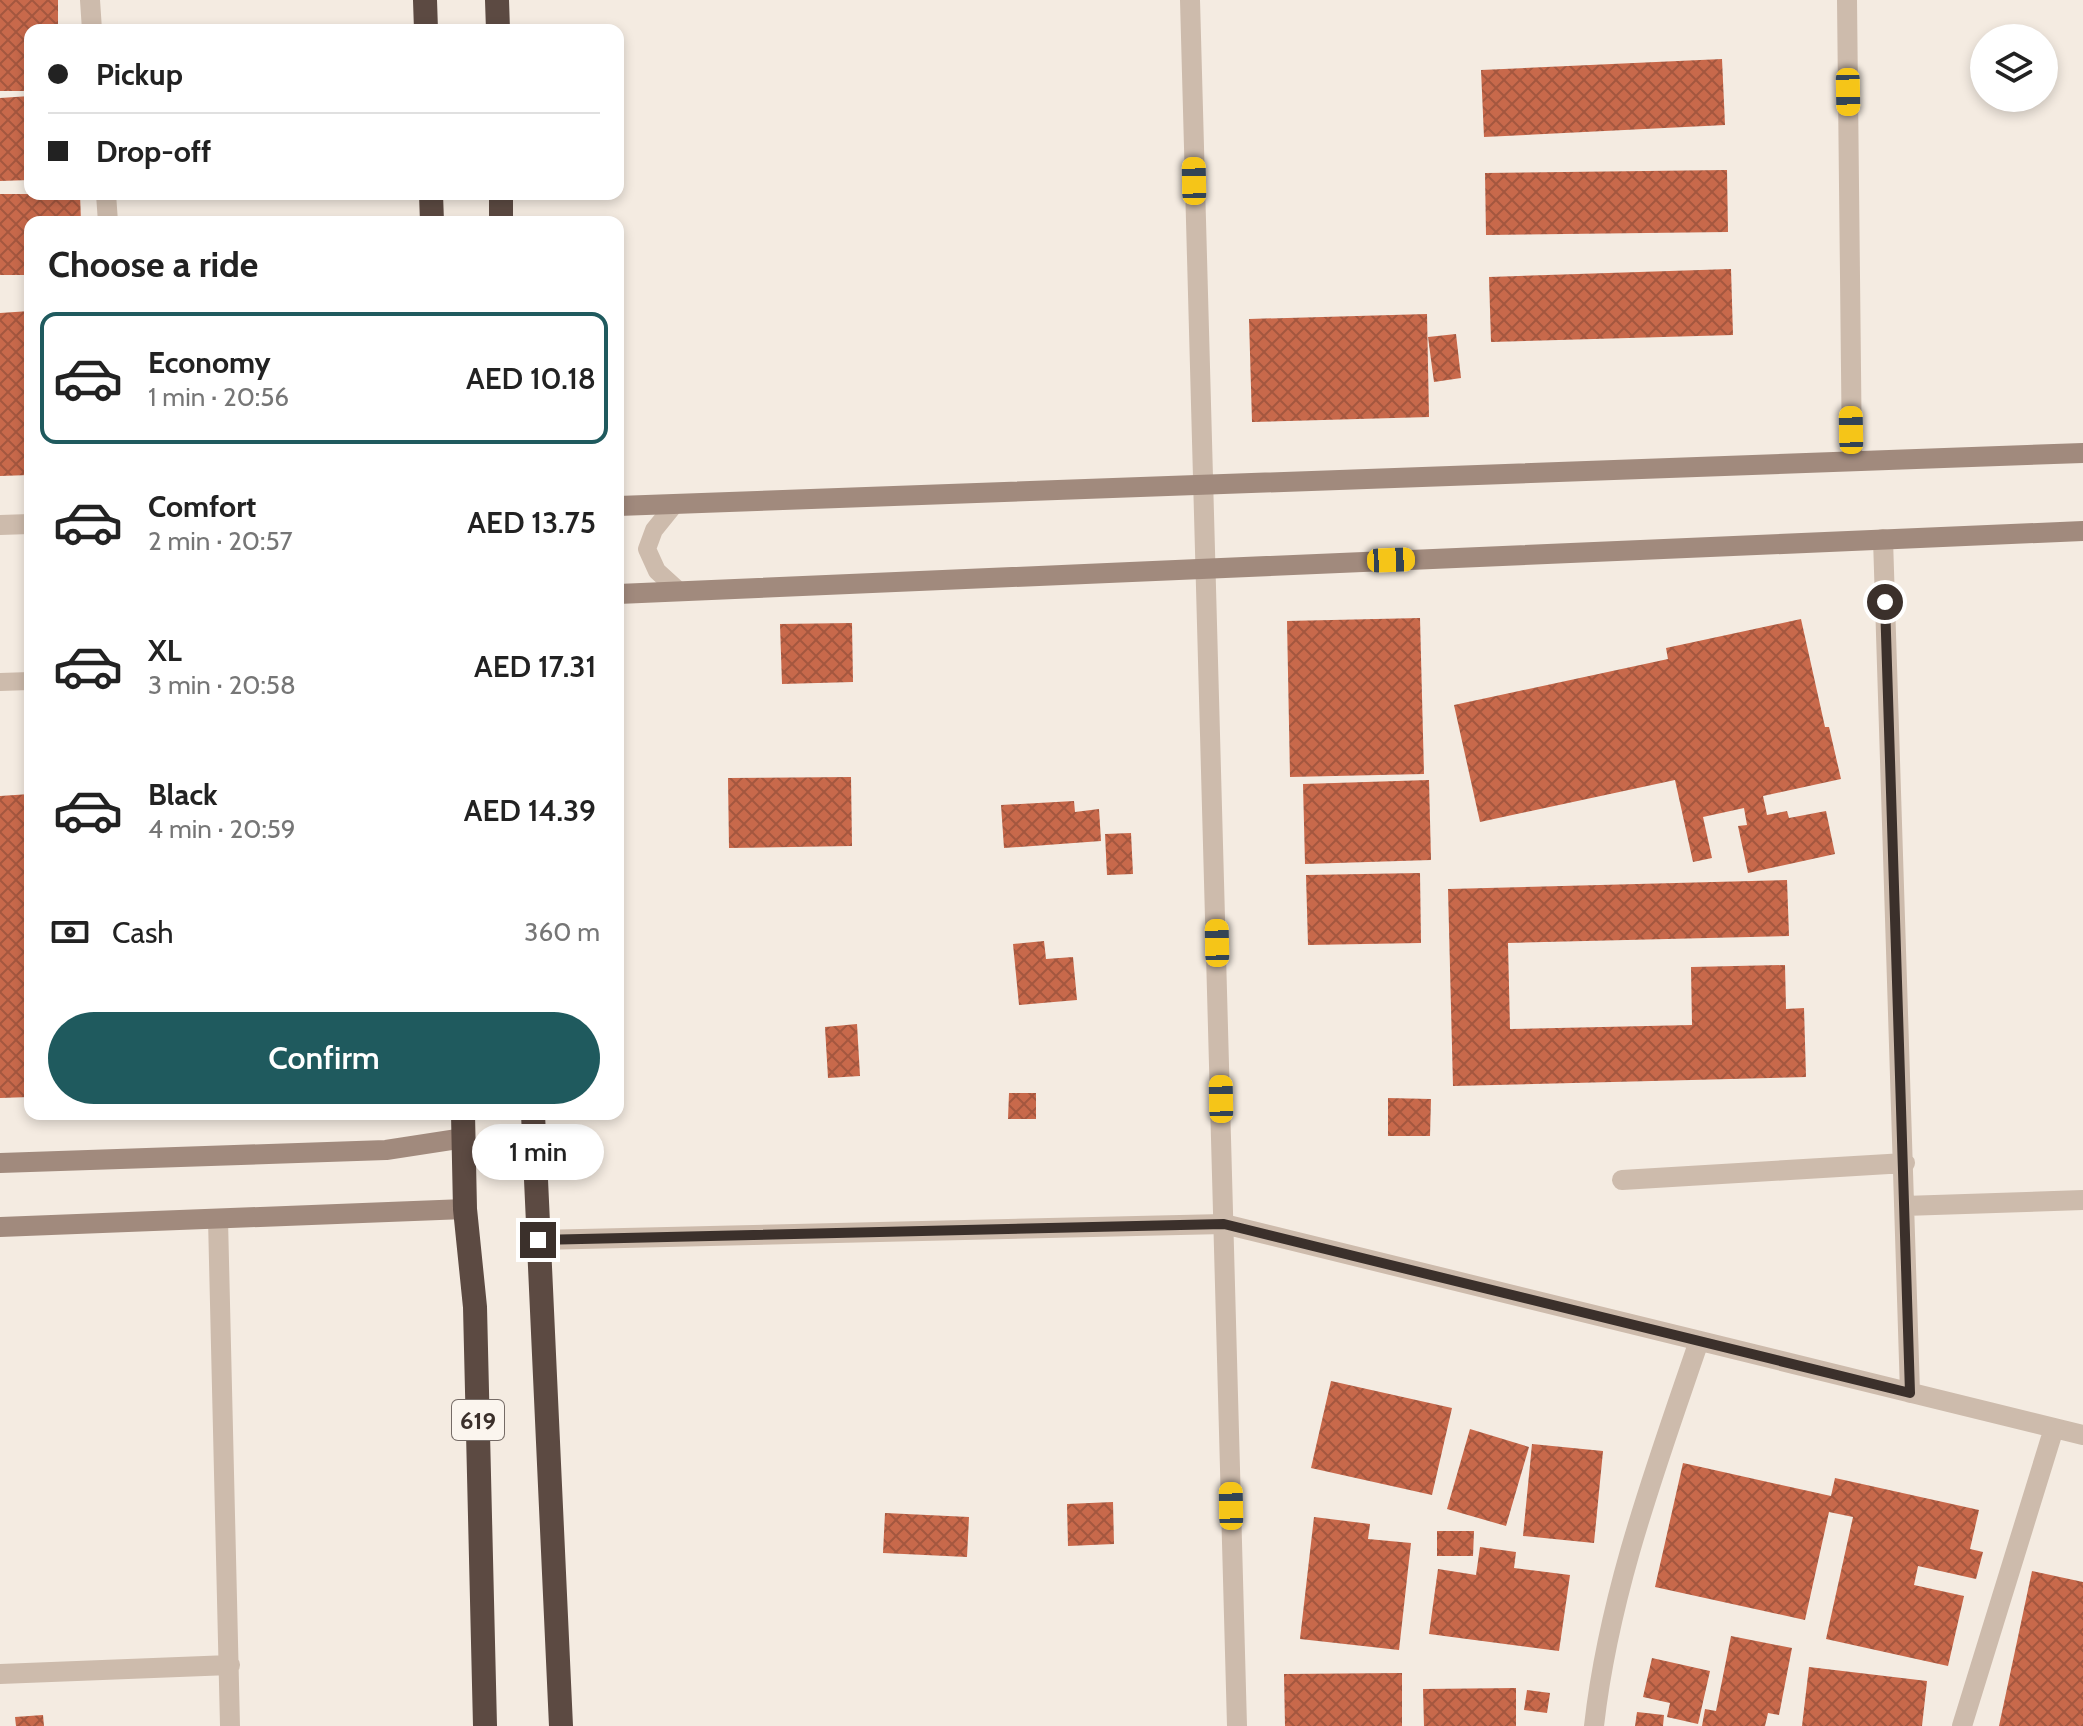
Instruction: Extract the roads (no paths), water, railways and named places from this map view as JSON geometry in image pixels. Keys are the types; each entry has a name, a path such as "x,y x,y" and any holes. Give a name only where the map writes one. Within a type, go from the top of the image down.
{"highway":[{"path":"425,0 426,24"},
{"path":"497,0 498,24"},
{"path":"533,1120 561,1726"},
{"name":"619","path":"464,1126 465,1209 475,1307 485,1726"}],"street":[{"path":"90,0 92,24"},
{"path":"1190,0 1237,1726"},
{"path":"1847,0 1852,461"},
{"path":"624,506 2083,453"},
{"path":"0,525 24,524"},
{"path":"624,594 2083,531"},
{"path":"1883,539 1910,1393"},
{"path":"0,1163 386,1150 464,1126"},
{"path":"1622,1180 1905,1163"},
{"path":"1904,1206 2083,1200"},
{"path":"0,1227 465,1209"},
{"path":"218,1219 230,1726"},
{"path":"538,1240 1224,1224 2083,1435"},
{"path":"1594,1726 1600,1673 1623,1573 1699,1341"},
{"path":"1962,1726 2054,1428"},
{"path":"0,1674 230,1665"}],"lane":[{"path":"675,504 654,530 647,549 657,571 679,591"},
{"path":"0,682 24,681"}]}
